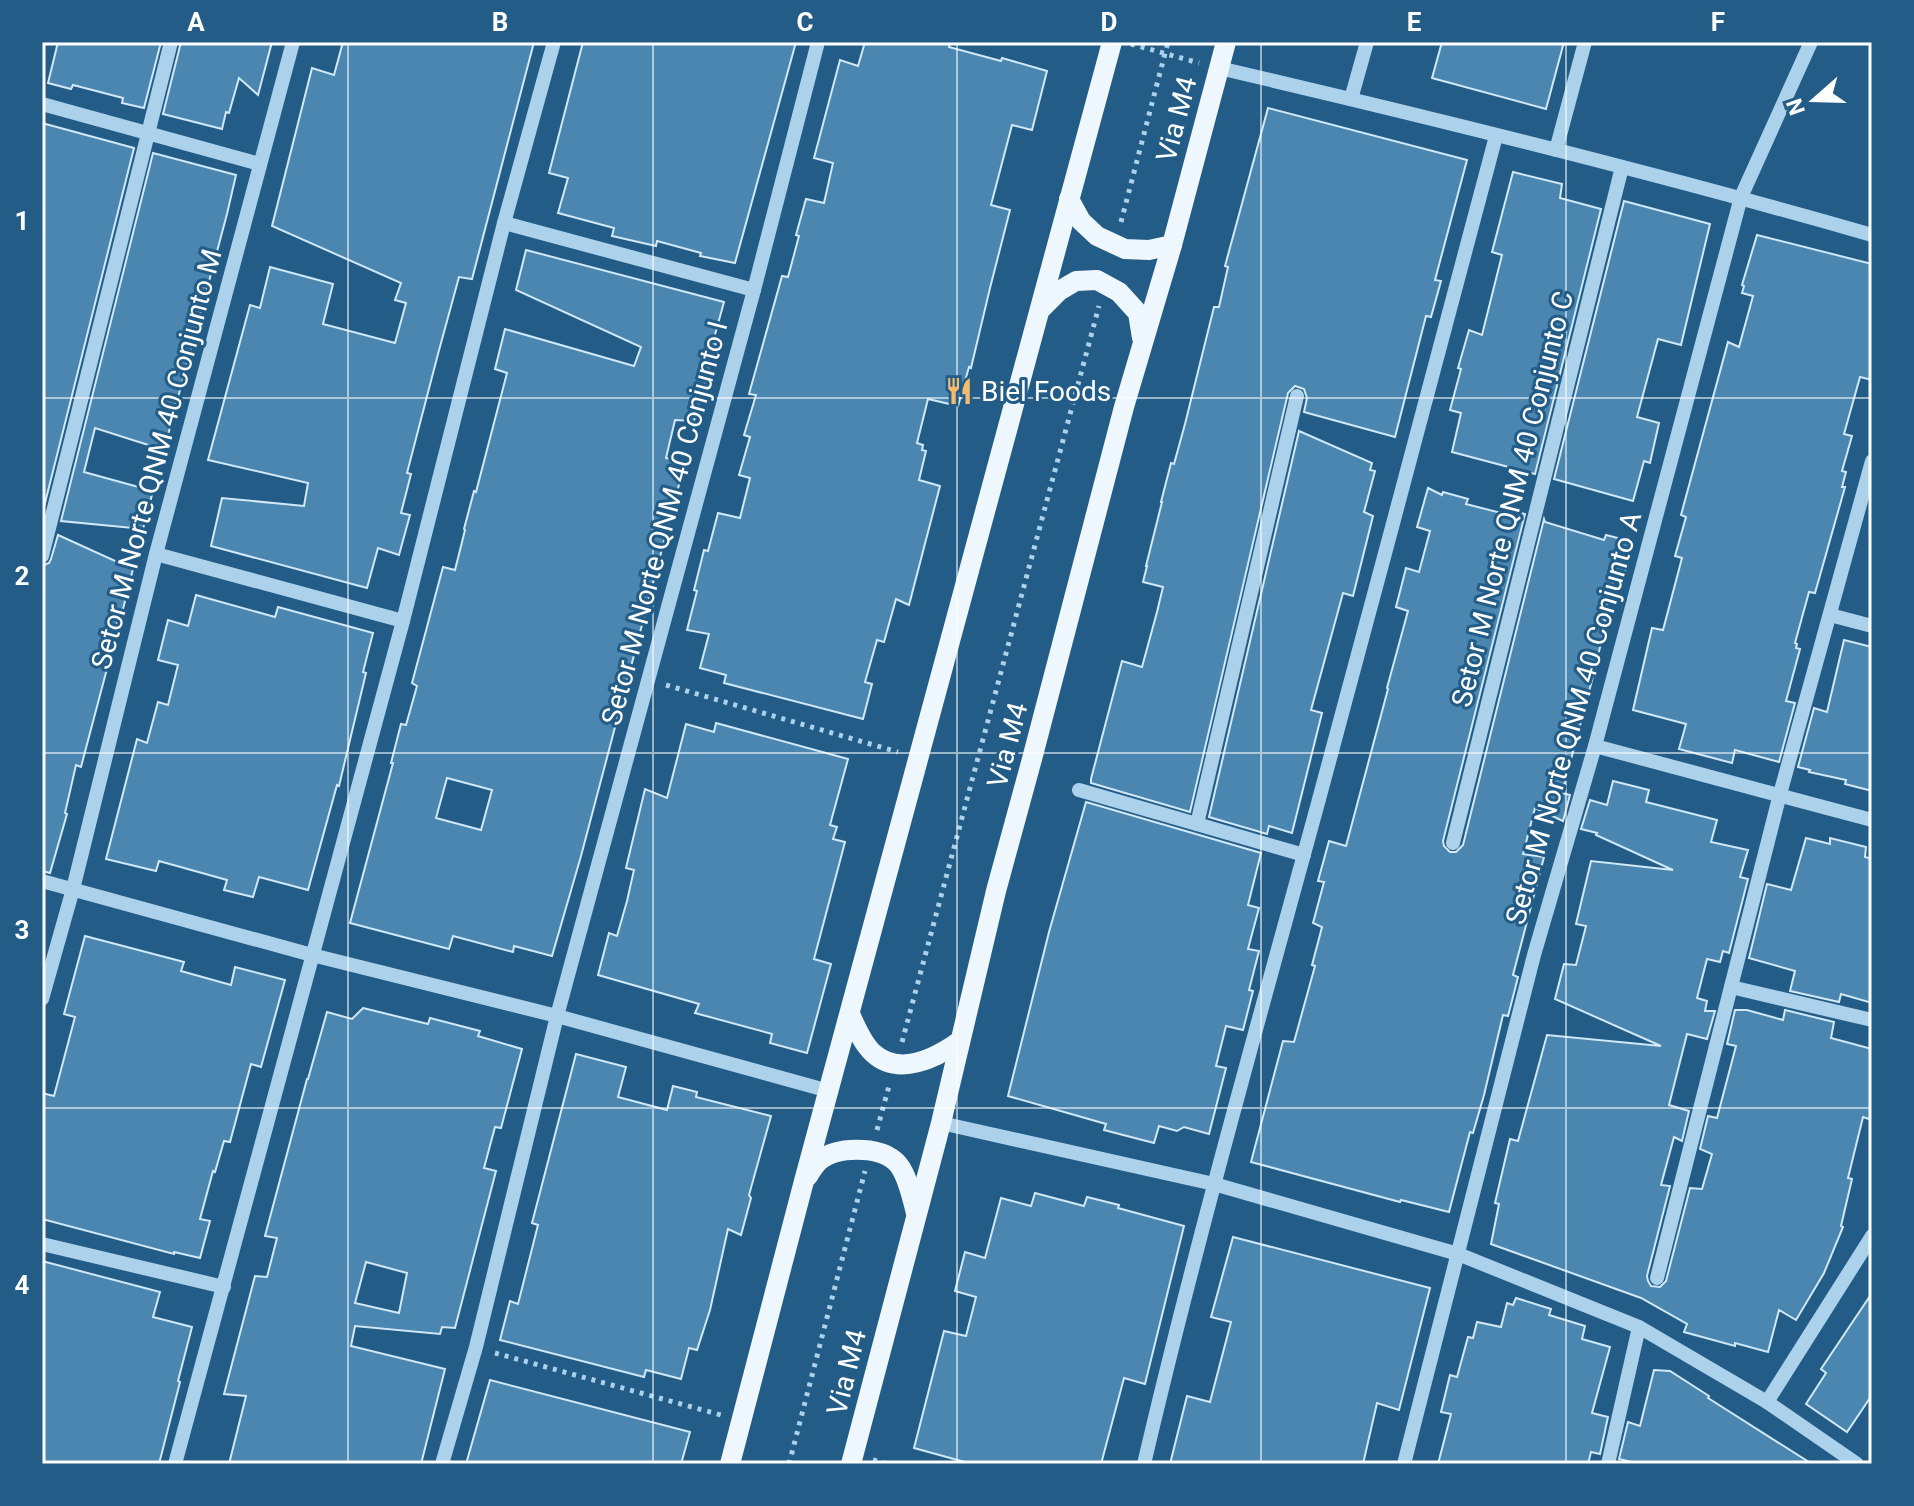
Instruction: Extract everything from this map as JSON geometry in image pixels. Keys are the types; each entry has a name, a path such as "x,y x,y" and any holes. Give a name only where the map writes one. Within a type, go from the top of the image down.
{"main road":[{"path":"730,1464 1112,42"},
{"name":"Via M4","path":"851,1464 941,1123 996,891 1124,407 1172,245 1226,42"},
{"path":"1069,199 1081,221 1097,236 1115,245 1125,249 1149,250 1172,245"},
{"path":"1041,309 1059,291 1076,281 1097,280 1119,292 1138,313 1143,342"},
{"path":"850,1014 864,1042 874,1054 892,1064 916,1063 941,1054 960,1041"},
{"path":"804,1181 820,1160 841,1151 858,1149 880,1153 896,1161 907,1181 916,1213"}],"street":[{"path":"42,556 171,42"},
{"name":"Setor M Norte QNM 40 Conjunto M","path":"42,999 73,889 156,554 293,42"},
{"path":"175,1464 403,621 504,223 554,42"},
{"name":"Setor M Norte QNM 40 Conjunto I","path":"442,1464 476,1347 557,1016 818,42"},
{"path":"1351,99 1367,42"},
{"path":"1556,150 1585,42"},
{"name":"Setor M Norte QNM 40 Conjunto A","path":"1404,1464 1534,955 1595,746 1741,197 1811,42"},
{"path":"1219,68 1741,197 1872,235"},
{"path":"42,104 260,164"},
{"path":"1144,1464 1214,1184 1496,136"},
{"name":"Setor M Norte QNM 40 Conjunto C","path":"1453,843 1622,167"},
{"path":"504,223 754,290"},
{"path":"1197,824 1297,396"},
{"path":"1657,1278 1780,794 1872,461"},
{"path":"156,554 403,621"},
{"path":"1830,615 1872,626"},
{"path":"1595,746 1872,820"},
{"path":"1079,790 1304,855"},
{"path":"42,881 829,1091"},
{"path":"1731,987 1872,1020"},
{"path":"941,1123 1214,1184 1458,1254 1639,1327 1767,1402 1857,1464"},
{"path":"1767,1402 1872,1236"},
{"path":"42,1244 224,1287"},
{"path":"1608,1464 1639,1327"}],"path":[{"path":"1122,42 1219,68"},
{"path":"1115,245 1168,42"},
{"path":"789,1464 870,1152 1105,284"},
{"path":"648,680 919,758"},
{"path":"476,1347 741,1421"}],"building":[{"path":"58,42 161,42 144,108 122,103 123,98 73,85 71,89 48,83"},
{"path":"181,42 272,42 258,95 239,78 222,129 163,114"},
{"path":"343,42 534,42 472,279 459,277 438,354 407,473 411,474 401,513 410,515 399,555 378,548 367,588 211,546 222,498 304,506 308,483 208,460 250,305 260,308 270,267 333,284 323,324 395,343 406,303 395,300 401,283 272,226 312,68 334,75"},
{"path":"583,42 796,42 735,263 700,256 701,253 657,241 656,246 612,236 614,228 558,213 568,178 549,173"},
{"path":"865,42 950,42 949,47 1047,71 1032,130 1012,125 991,205 1010,210 971,368 958,406 928,399 917,443 923,445 922,450 926,451 919,480 940,486 909,605 896,599 884,642 877,640 865,682 872,684 863,719 724,683 726,675 700,668 709,634 687,630 704,550 708,551 718,513 740,518 750,478 739,475 750,437 744,435 756,395 749,394 782,276 788,277 806,199 824,203 833,163 814,158 840,60 858,66"},
{"path":"1442,42 1564,42 1546,109 1432,78"},
{"path":"1268,108 1467,160 1435,280 1441,281 1431,317 1426,316 1395,437 1304,412 1307,398 1304,389 1295,386 1288,393 1190,812 1091,783 1091,779 1122,661 1142,667 1157,612 1163,587 1143,582 1146,566 1214,307 1219,307 1228,267 1225,266"},
{"path":"42,123 134,148 42,515"},
{"path":"153,153 236,175 227,214 164,450 95,428 84,472 153,491 143,529 61,521"},
{"path":"1513,172 1562,184 1560,198 1601,209 1535,474 1452,452 1461,413 1450,410 1461,369 1458,368 1469,330 1482,335 1502,255 1492,252"},
{"path":"1624,201 1710,224 1681,345 1658,339 1637,417 1659,423 1650,463 1644,461 1633,501 1554,479"},
{"path":"1757,235 1872,264 1872,380 1860,377 1844,434 1852,436 1842,471 1846,472 1842,487 1845,487 1815,593 1809,592 1795,643 1796,648 1800,649 1786,701 1795,703 1779,762 1735,750 1732,763 1679,749 1686,724 1633,710 1652,628 1663,630 1682,558 1675,556 1686,517 1681,515 1728,342 1739,347 1753,296 1742,293 1742,285"},
{"path":"526,250 724,302 694,421 675,420 666,458 685,462 552,956 514,946 513,952 453,936 449,949 350,923 401,724 406,725 417,686 412,683 443,567 455,570 476,492 507,373 495,369 505,329 634,366 641,347 516,290","holes":["447,778 492,790 481,830 436,818"]},
{"path":"1299,431 1372,463 1370,470 1375,471 1364,512 1373,516 1353,596 1343,593 1311,710 1322,713 1292,833 1269,826 1267,834 1209,817"},
{"path":"1428,488 1442,495 1443,492 1468,499 1466,504 1501,513 1510,510 1525,514 1443,841 1450,852 1456,852 1463,845 1544,519 1545,522 1604,540 1606,535 1633,542 1622,583 1613,581 1595,669 1562,793 1570,795 1563,821 1535,808 1523,854 1544,857 1513,975 1518,977 1508,1016 1503,1015 1484,1095 1473,1133 1470,1132 1449,1212 1251,1162 1283,1041 1294,1042 1315,966 1312,965 1322,927 1313,923 1324,882 1318,881 1329,841 1346,846 1388,689 1408,611 1396,607 1406,568 1419,572 1430,531 1417,527"},
{"path":"58,535 133,569 81,767 76,765 67,814 50,873 42,871 42,566 49,563"},
{"path":"196,595 275,617 278,607 373,633 339,786 308,890 259,877 253,897 224,890 227,880 159,861 156,871 106,859 137,739 147,743 158,702 168,705 178,665 158,660 168,620 188,626"},
{"path":"1844,640 1872,647 1872,791 1845,784 1846,780 1798,767 1814,708 1827,712"},
{"path":"716,723 848,759 830,825 837,827 833,839 845,842 814,959 831,964 807,1053 770,1043 772,1034 695,1013 699,1004 598,975 609,933 617,936 627,901 634,870 626,868 645,789 667,798 686,724 714,732"},
{"path":"1613,781 1649,790 1646,802 1717,820 1711,842 1748,850 1740,877 1748,879 1729,953 1723,951 1720,962 1707,959 1697,998 1707,1001 1705,1011 1715,1011 1707,1039 1687,1034 1669,1105 1689,1111 1682,1141 1674,1137 1661,1185 1670,1186 1647,1276 1651,1286 1660,1287 1666,1281 1690,1188 1702,1189 1712,1154 1700,1149 1708,1116 1717,1118 1736,1046 1727,1044 1735,1010 1747,1010 1783,1020 1785,1010 1834,1022 1831,1038 1872,1049 1872,1120 1863,1117 1848,1178 1852,1179 1843,1227 1824,1273 1796,1320 1779,1310 1768,1352 1684,1332 1687,1324 1641,1298 1491,1244 1499,1204 1495,1203 1510,1139 1518,1141 1547,1035 1661,1046 1555,999 1564,964 1576,965 1586,926 1576,924 1591,861 1673,870 1597,833 1581,829 1590,800 1607,805"},
{"path":"1086,802 1261,853 1248,905 1259,908 1248,949 1259,951 1249,990 1253,991 1243,1030 1226,1026 1216,1066 1226,1068 1209,1134 1184,1127 1177,1131 1159,1126 1154,1143 1104,1130 1106,1124 1008,1096 1049,932"},
{"path":"1806,838 1830,844 1830,838 1866,847 1865,857 1872,859 1872,1003 1841,994 1839,1002 1790,991 1795,971 1749,958 1767,884 1791,890"},
{"path":"85,936 184,962 181,971 231,985 235,967 285,980 261,1067 251,1064 230,1142 224,1141 213,1171 200,1219 210,1221 200,1258 42,1219 42,1093 54,1096 75,1017 64,1014"},
{"path":"363,1008 428,1024 430,1018 480,1031 478,1036 522,1049 501,1128 495,1127 484,1168 496,1171 455,1328 442,1327 440,1334 355,1326 351,1346 445,1369 421,1464 229,1464 246,1396 224,1394 255,1276 267,1277 277,1238 265,1236 307,1079 327,1012 352,1019","holes":["366,1262 407,1273 399,1313 355,1303"]},
{"path":"576,1054 626,1067 618,1097 667,1110 673,1086 697,1092 696,1097 771,1116 741,1235 728,1229 710,1310 697,1350 689,1348 681,1379 646,1370 644,1377 500,1340 510,1301 518,1304 538,1225 532,1223"},
{"path":"1035,1193 1084,1206 1087,1197 1184,1226 1145,1384 1124,1378 1101,1464 972,1464 914,1448 944,1331 966,1336 976,1297 955,1291 965,1252 985,1258 1001,1198 1031,1206"},
{"path":"1233,1237 1430,1288 1399,1410 1377,1403 1363,1464 1170,1464 1187,1396 1210,1402 1231,1322 1211,1317"},
{"path":"42,1261 160,1292 153,1317 192,1327 159,1464 42,1464"},
{"path":"1872,1293 1872,1395 1847,1432 1806,1404 1826,1373 1821,1369"},
{"path":"1516,1298 1551,1309 1549,1315 1585,1326 1582,1339 1610,1347 1592,1413 1608,1417 1600,1454 1591,1452 1588,1464 1438,1464 1451,1414 1441,1412 1450,1375 1457,1377 1468,1337 1473,1338 1477,1322 1501,1327 1507,1303 1513,1305"},
{"path":"1654,1370 1670,1371 1812,1464 1640,1464 1619,1459 1628,1422 1640,1426"},
{"path":"490,1380 690,1432 681,1464 466,1464"}],"place":[{"name":"Biel Foods","path":"959,391"}]}
